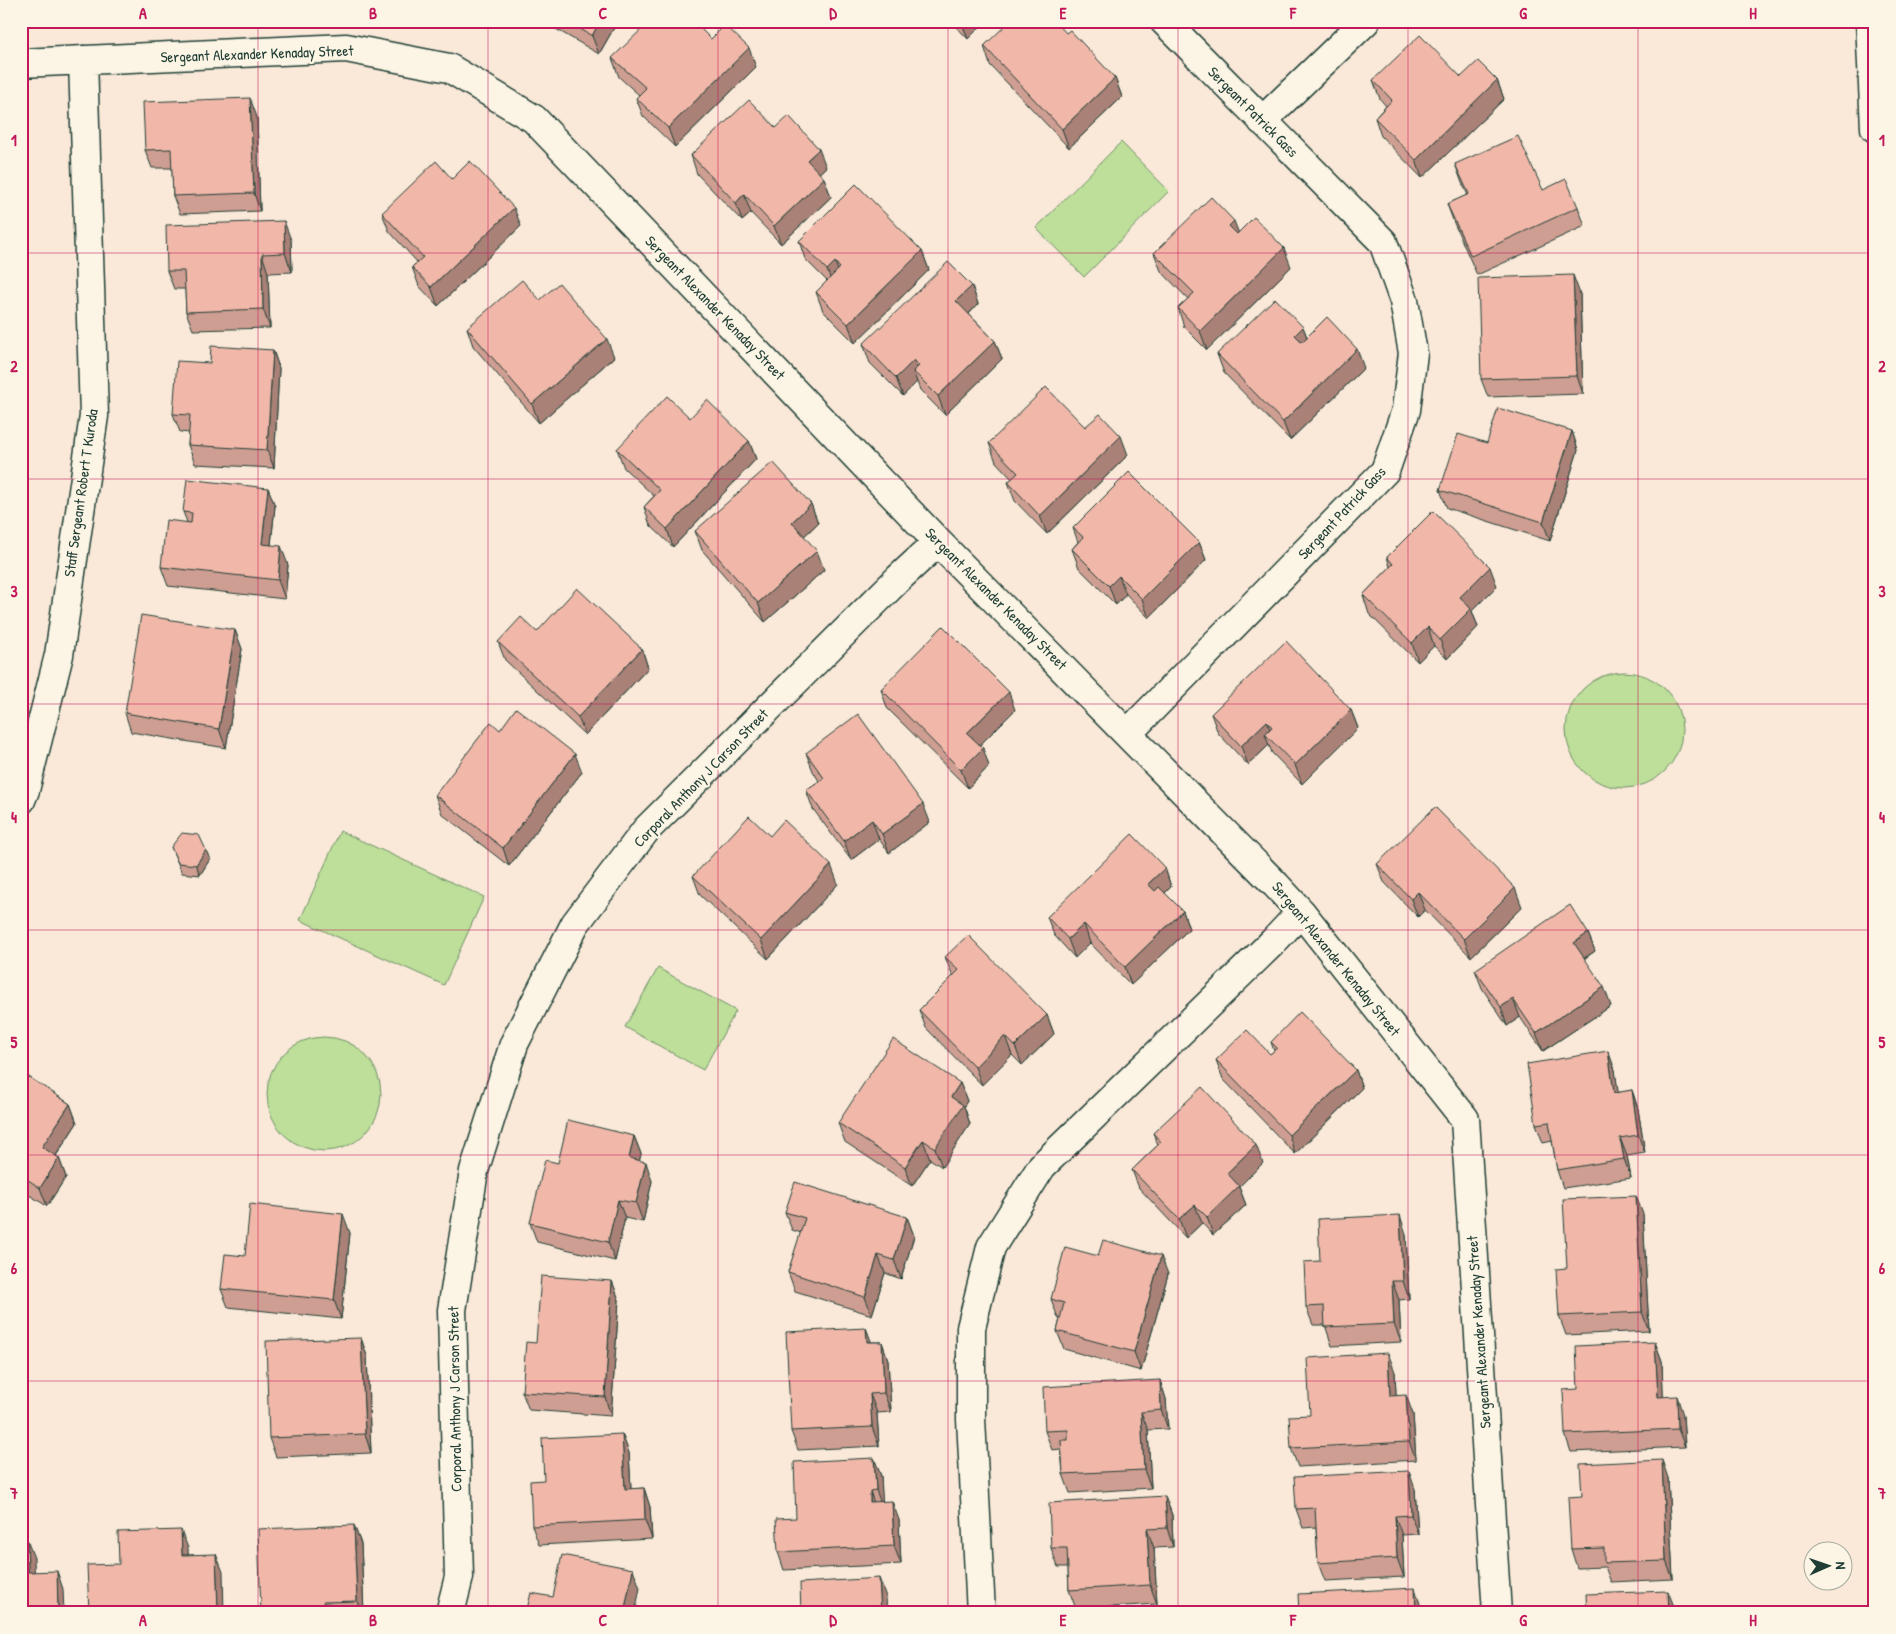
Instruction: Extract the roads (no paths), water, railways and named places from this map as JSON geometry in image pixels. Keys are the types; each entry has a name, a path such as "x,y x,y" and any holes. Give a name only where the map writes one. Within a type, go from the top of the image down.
{"street":[{"name":"Sergeant Patrick Gass","path":"1128,732 1386,471 1406,410 1413,353 1404,301 1383,242 1164,21"},
{"path":"1262,122 1366,21"},
{"path":"1870,21 1875,128"},
{"name":"Sergeant Alexander Kenaday Street","path":"21,63 346,48 449,68 534,119 938,542 1128,732 1301,912 1466,1119 1497,1613"},
{"name":"Staff Sergeant Robert T Kuroda","path":"21,800 59,655 94,416 82,60"},
{"name":"Corporal Anthony J Carson Street","path":"450,1613 459,1576 452,1310 474,1171 514,1044 575,924 646,830 899,578 938,542"},
{"path":"981,1613 972,1420 972,1328 991,1248 1042,1166 1273,942 1301,912"}]}
